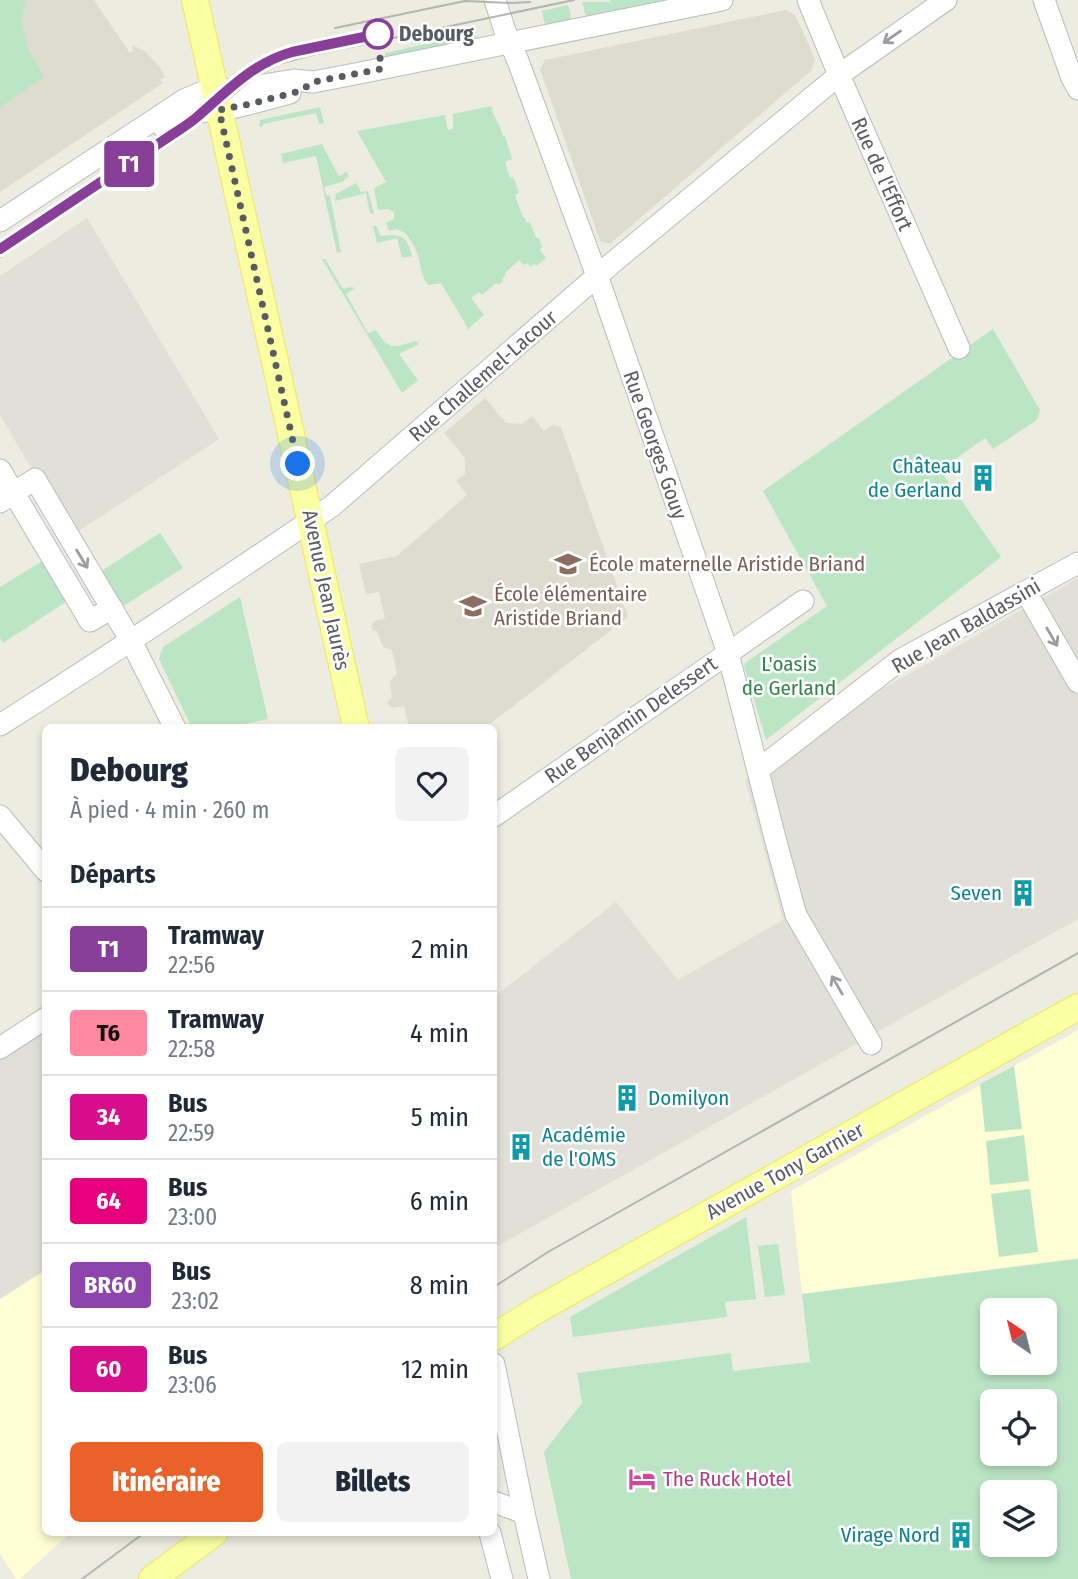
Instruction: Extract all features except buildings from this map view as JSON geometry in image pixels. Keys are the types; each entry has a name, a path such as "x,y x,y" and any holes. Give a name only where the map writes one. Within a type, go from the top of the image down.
{"main road":[{"name":"Avenue Jean Jaurès","path":"195,0 355,724"},
{"name":"Avenue Tony Garnier","path":"497,1335 537,1310 1078,1007"},
{"path":"152,1579 210,1536"}],"street":[{"name":"Rue Georges Gouy","path":"495,0 597,277 728,653 796,915 871,1044"},
{"path":"0,221 184,100 205,91 217,100 240,89 294,80 313,82 722,0"},
{"name":"Rue de l'Effort","path":"808,0 959,348"},
{"name":"Rue Challemel-Lacour","path":"0,725 276,546 332,506 597,277 839,75 947,0"},
{"path":"1044,0 1078,89"},
{"path":"0,470 7,498 45,548 90,621 112,608"},
{"path":"7,498 35,479 131,641 173,724"},
{"path":"45,548 67,533"},
{"name":"Rue Jean Baldassini","path":"758,770 900,660 1078,563"},
{"path":"1026,592 1078,682"},
{"name":"Rue Benjamin Delessert","path":"497,814 803,601"},
{"path":"0,816 42,867"},
{"path":"0,1032 42,1006"},
{"path":"0,1048 42,1021"},
{"path":"497,1379 539,1579"},
{"path":"497,1503 524,1513"},
{"path":"491,1536 502,1579"}],"shaded area":[{"path":"0,0 94,0 130,53 133,51 132,45 145,51 165,77 160,80 163,83 0,192"},
{"path":"786,10 795,15 815,59 812,70 610,244 600,241 540,69 545,60"},
{"path":"87,218 219,439 71,536 0,415 0,276"},
{"name":"École élémentaire Aristide Briand","path":"485,398 506,423 522,424 532,416 544,431 552,425 561,427 628,617 490,724 408,724 404,706 392,708 388,704 392,698 390,681 397,674 392,650 383,647 377,631 371,627 374,621 385,618 379,592 366,594 359,564 397,556 467,495 456,481 465,474 465,458 444,433"},
{"path":"1078,578 1078,919 498,1246 497,995 616,902 678,980 783,920 745,779 769,772 884,688"},
{"path":"42,1030 42,1272 0,1299 0,1057"},
{"path":"1078,1030 1078,1258 802,1294 791,1191"},
{"path":"42,1272 42,1536 67,1536 20,1579 16,1579 0,1554 0,1299"}],"green space":[{"path":"0,0 26,0 21,21 27,47 44,77 0,107"},
{"path":"668,0 586,17 582,2"},
{"path":"568,5 572,21 545,26 542,11"},
{"path":"475,33 476,38 385,57 385,53"},
{"path":"491,106 512,159 505,162 519,193 515,195 523,217 527,223 530,222 536,238 539,238 542,247 540,250 546,258 531,267 519,260 505,273 503,281 498,285 496,283 482,295 479,292 471,298 484,315 469,330 441,283 428,285 425,281 416,250 407,235 396,229 389,231 386,223 394,219 394,212 388,209 378,210 374,188 386,182 357,131 445,115 448,130 453,129 453,114"},
{"path":"320,107 324,123 319,124 316,113 259,127 260,120"},
{"path":"322,144 338,175 346,172 349,176 342,182 324,187 326,195 330,196 341,252 337,253 316,156 283,163 281,154"},
{"path":"356,183 361,192 368,191 374,213 370,214 366,193 335,201 336,194"},
{"path":"373,226 377,226 380,236 393,235 405,239 412,256 402,258 397,238 377,243"},
{"path":"322,259 325,259 343,289 353,287 354,289 346,294 368,333 376,330 385,342 393,346 416,341 419,344 399,354 418,380 402,393"},
{"name":"L'oasis de Gerland","path":"993,329 1040,410 1037,420 993,449 985,438 940,470 1001,557 766,740 745,663 827,606 763,491"},
{"path":"160,533 183,568 122,607 100,572"},
{"path":"49,557 72,598 3,643 0,638 0,587"},
{"path":"240,597 268,719 245,724 190,724 159,659 163,647"},
{"path":"1014,1066 1022,1129 985,1132 980,1084"},
{"path":"1024,1135 1029,1181 990,1185 986,1141"},
{"path":"1030,1189 1038,1252 999,1257 991,1194"},
{"path":"746,1217 756,1299 725,1302 727,1317 573,1337 570,1317"},
{"path":"778,1244 785,1295 765,1297 758,1246"},
{"path":"1078,1259 1078,1579 571,1579 544,1452 582,1403 577,1373 731,1353 733,1371 810,1362 802,1294"}],"tram line":[{"path":"0,257 174,142 255,77 279,64 574,0"},
{"path":"335,28 465,1 530,2"},
{"name":"T1","path":"0,249 197,117 259,66 292,52 378,34"},
{"path":"497,1285 548,1252 1078,953"},
{"path":"82,1579 140,1536"}],"place":[{"name":"Debourg","path":"378,34"},
{"name":"Château de Gerland","path":"983,478"},
{"name":"École maternelle Aristide Briand","path":"568,564"},
{"name":"École élémentaire Aristide Briand","path":"473,606"},
{"name":"Seven","path":"1023,893"},
{"name":"Domilyon","path":"627,1098"},
{"name":"Académie de l'OMS","path":"521,1147"},
{"name":"The Ruck Hotel","path":"642,1479"},
{"name":"Virage Nord","path":"961,1535"}],"route":[{"path":"298,464 219,110 300,91 313,82 381,69 378,34"}]}
